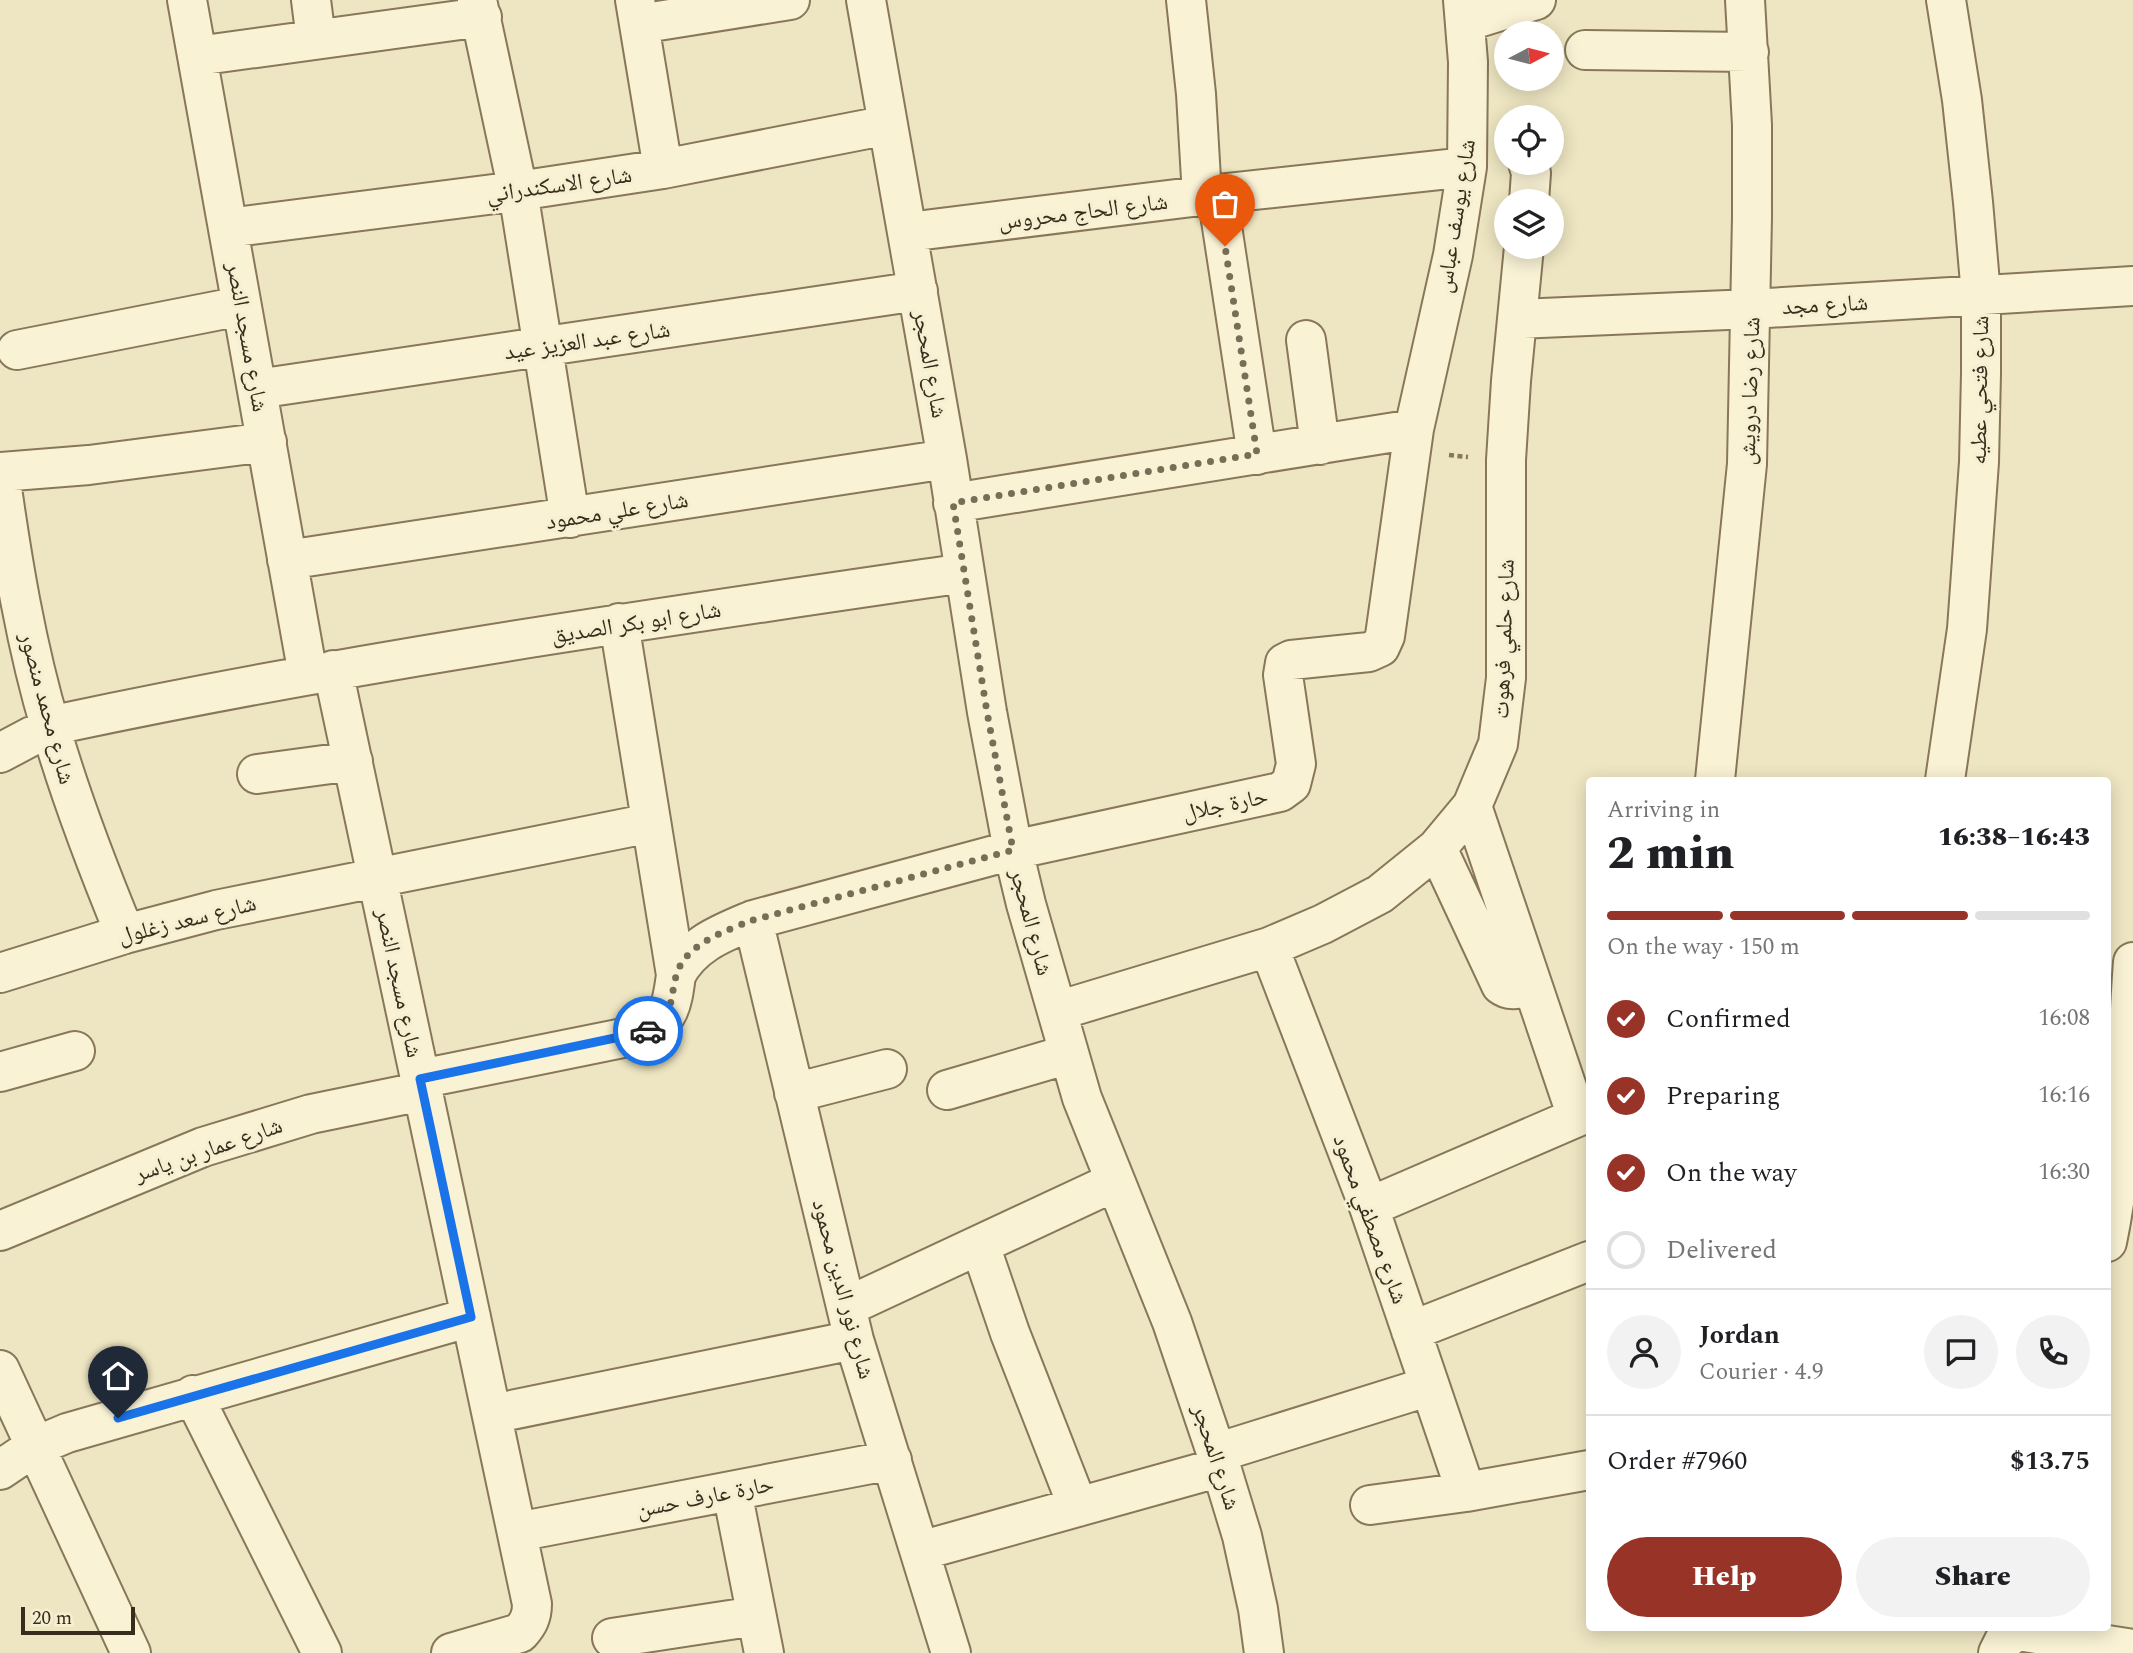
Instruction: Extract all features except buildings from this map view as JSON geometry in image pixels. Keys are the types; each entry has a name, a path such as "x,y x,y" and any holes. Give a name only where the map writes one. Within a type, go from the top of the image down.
{"street":[{"name":"شارع مسجد النصر","path":"187,0 287,560 320,672 352,761 532,1604 532,1615 520,1633 451,1653"},
{"path":"311,0 316,39"},
{"path":"663,169 637,12 790,0"},
{"name":"شارع المحجر","path":"866,0 947,459 987,712 1013,850 1082,1098 1172,1322 1242,1536 1258,1609 1264,1653"},
{"path":"1186,0 1210,195 1257,454"},
{"path":"1464,11 1536,0"},
{"name":"شارع رضا درويش","path":"1715,777 1747,464 1752,125 1745,0"},
{"name":"شارع فتحي عطيه","path":"1945,777 1968,615 1979,462 1981,295 1962,100 1946,0"},
{"path":"197,56 316,39 480,8 519,191 570,518"},
{"name":"شارع يوسف عباس","path":"1414,429 1454,255 1467,167 1469,114 1464,11"},
{"path":"1586,50 1749,52"},
{"name":"شارع الاسكندراني","path":"228,228 519,191 663,169 888,125"},
{"name":"شارع الحاج محروس","path":"908,232 1467,167"},
{"name":"شارع حلمي فرهوت","path":"1057,1011 1269,947 1323,924 1380,894 1437,848 1472,806 1498,744 1506,678 1506,460 1523,259"},
{"name":"شارع مجد","path":"1517,319 1751,309 2133,286"},
{"name":"شارع عبد العزيز عيد","path":"257,389 918,291"},
{"path":"18,350 241,306"},
{"path":"1306,340 1320,445"},
{"path":"953,503 1414,429"},
{"name":"حارة جلال","path":"1013,850 1280,792 1291,784 1296,764 1283,669 1285,663 1291,660 1368,652 1375,650 1383,642 1414,429"},
{"path":"0,473 89,465 267,442"},
{"name":"شارع علي محمود","path":"287,560 947,459"},
{"name":"شارع محمد منصور","path":"0,473 12,627 50,727 72,797 125,934"},
{"name":"شارع ابو بكر الصديق","path":"0,753 50,727 320,672 964,573"},
{"path":"619,624 676,975"},
{"path":"257,774 352,761"},
{"path":"1368,1207 1583,1114 1532,985 1472,806"},
{"name":"شارع سعد زغلول","path":"0,973 125,934 216,910 652,823"},
{"path":"1437,848 1501,985 1514,990 1532,985"},
{"path":"676,975 693,950 753,920 1013,850"},
{"name":"شارع نور الدين محمود","path":"753,920 850,1324 951,1653"},
{"name":"شارع مصطفي محمود","path":"1269,947 1368,1207 1466,1492"},
{"path":"2111,1223 2123,1115 2133,962"},
{"name":"شارع عمار بن ياسر","path":"0,1231 203,1147 311,1114 421,1085 643,1034 665,1018 671,1005 676,975"},
{"path":"0,1072 75,1051"},
{"path":"947,1090 1069,1054"},
{"path":"794,1093 887,1069"},
{"path":"492,1414 850,1324 980,1245 1114,1182"},
{"path":"980,1245 1029,1383 1078,1507"},
{"path":"1411,1331 1586,1267"},
{"path":"0,1470 34,1447 67,1433 471,1317"},
{"path":"4,1386 131,1653"},
{"path":"920,1551 1078,1507 1430,1386"},
{"path":"193,1395 322,1653"},
{"name":"حارة عارف حسن","path":"517,1532 892,1460"},
{"path":"1370,1505 1586,1472"},
{"path":"732,1491 764,1653"},
{"path":"612,1638 756,1616"},
{"path":"2006,1638 2018,1631 2027,1631 2133,1649"}],"path":[{"path":"1414,429 1426,430 1428,446 1436,454 1506,460"}],"way so far":[{"path":"648,1031 665,1018 671,1005 676,975 683,961 693,950 731,929 753,920 1013,850 987,712 953,503 1257,454 1225,246"}],"route":[{"path":"118,1418 471,1317 420,1079 648,1031"}]}
